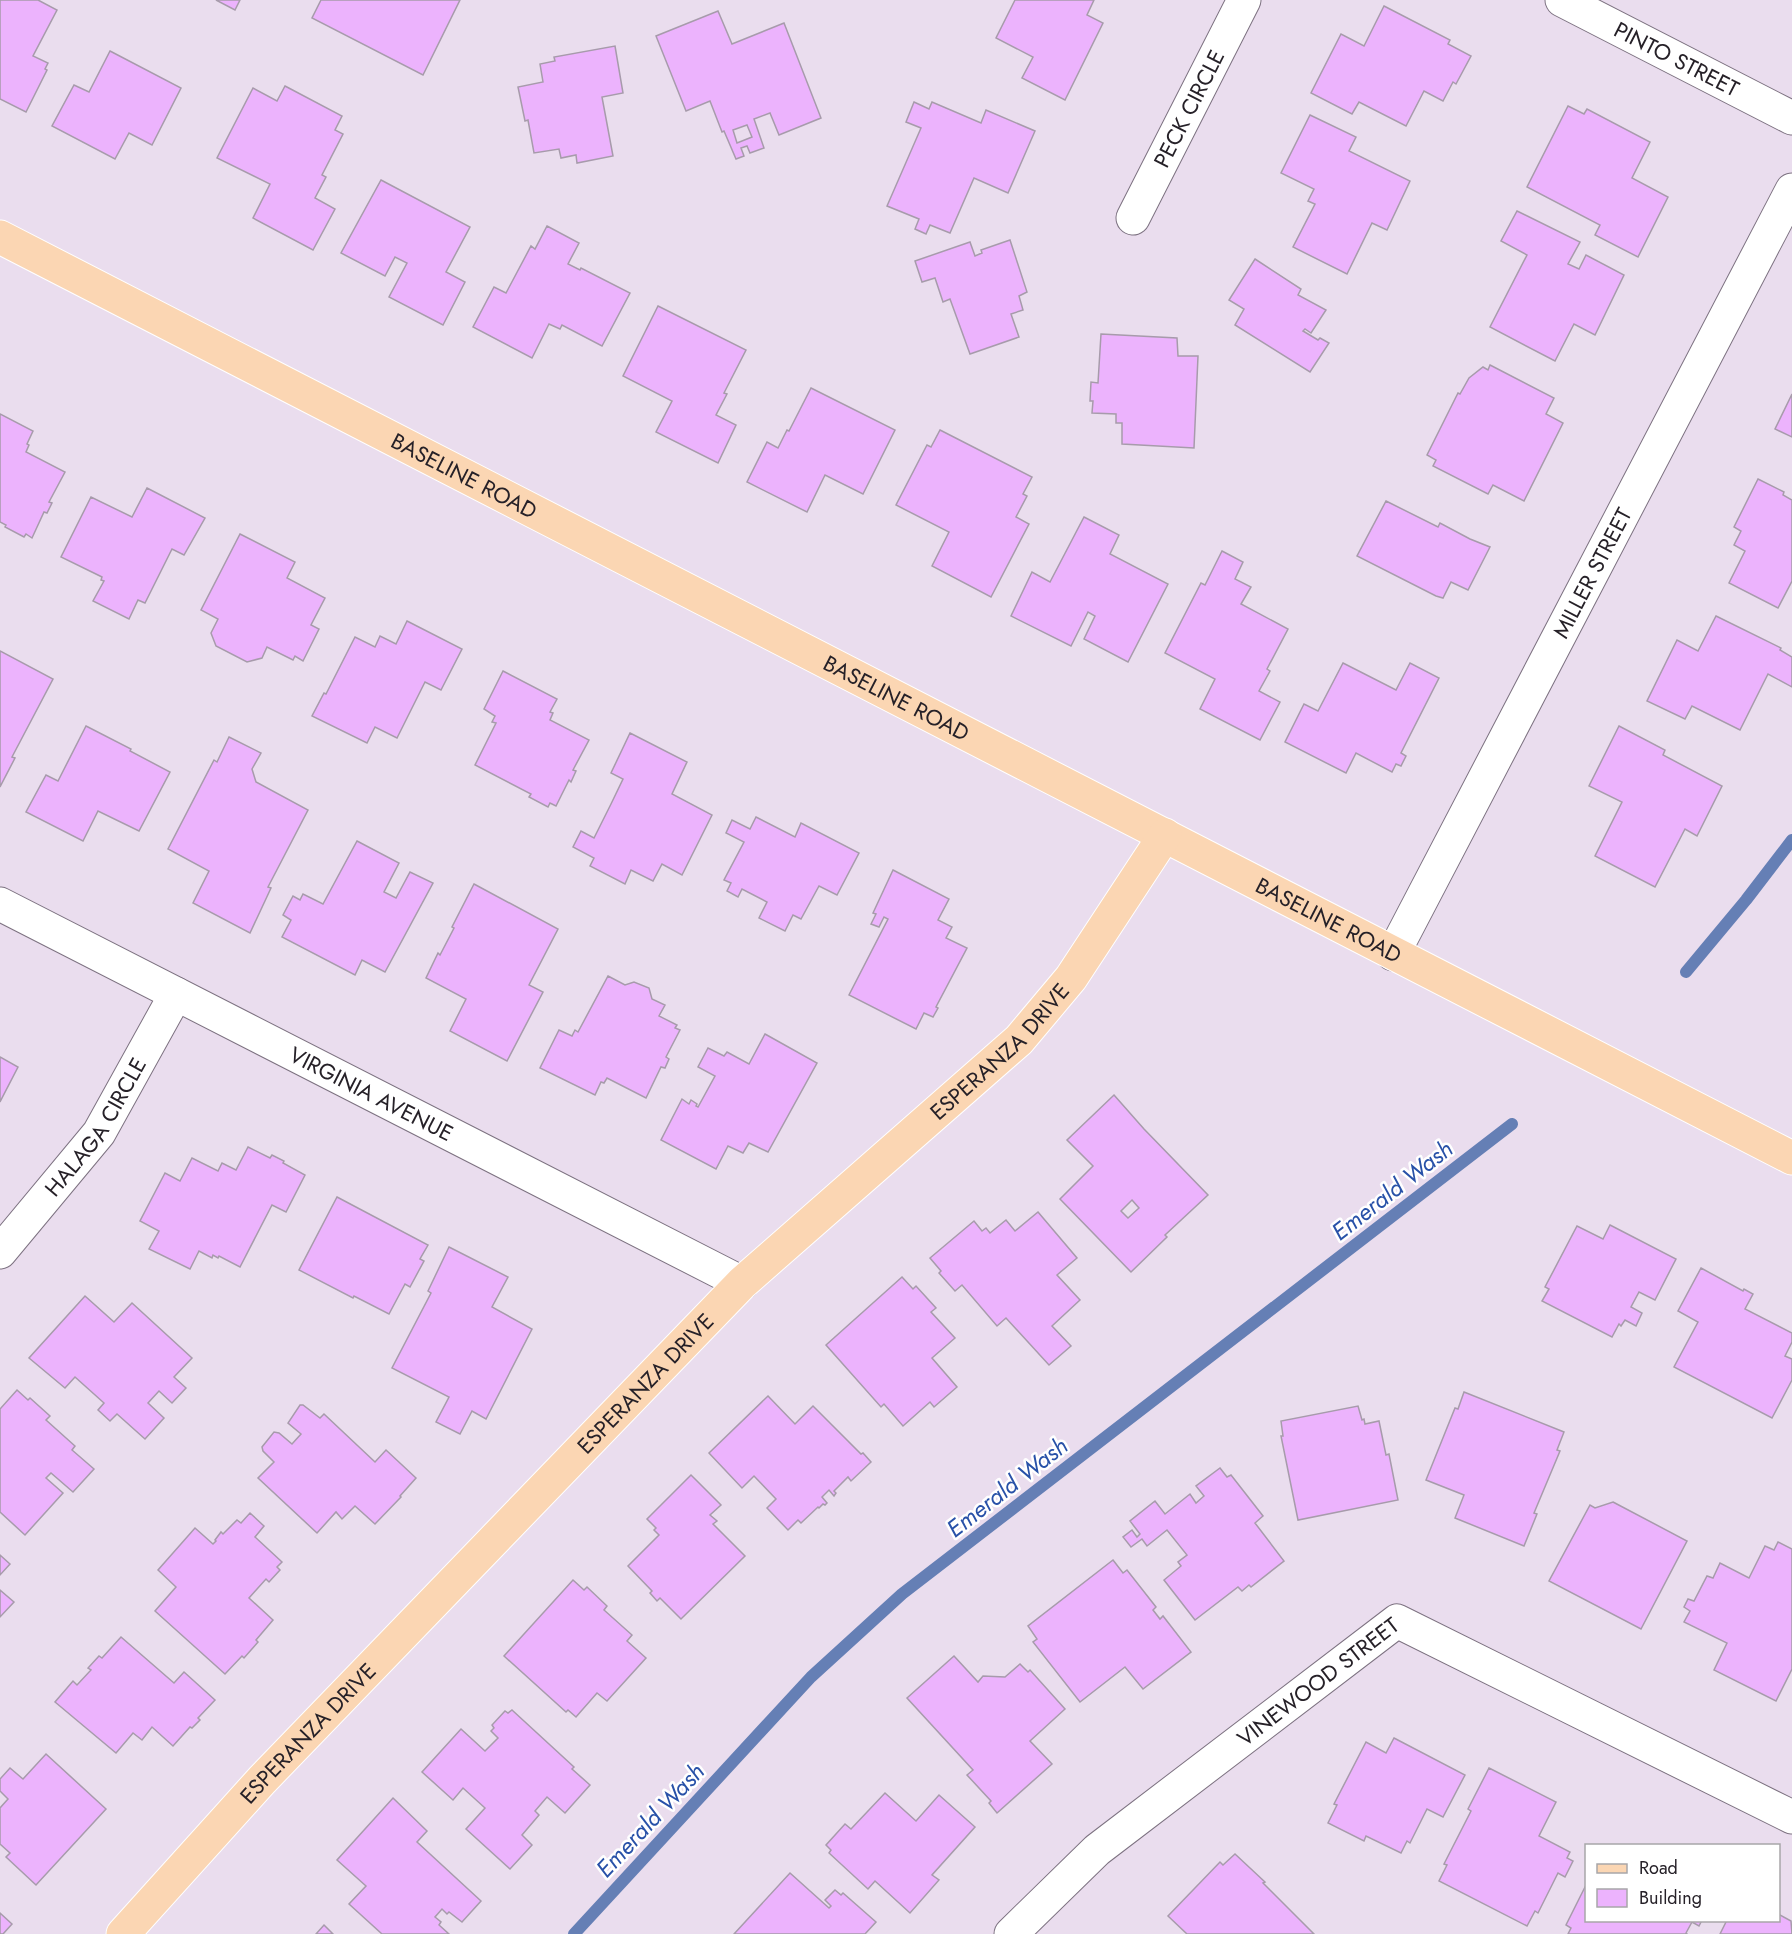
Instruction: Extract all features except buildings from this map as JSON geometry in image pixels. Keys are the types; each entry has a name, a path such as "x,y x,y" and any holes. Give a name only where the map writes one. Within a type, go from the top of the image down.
{"main road":[{"name":"BASELINE ROAD","path":"0,237 1792,1158"},
{"name":"ESPERANZA DRIVE","path":"123,1934 270,1772 741,1283 1019,1040 1071,978 1165,835"}],"street":[{"name":"PECK CIRCLE","path":"1133,218 1244,0"},
{"name":"PINTO STREET","path":"1562,0 1792,118"},
{"name":"MILLER STREET","path":"1393,954 1792,190"},
{"name":"VIRGINIA AVENUE","path":"0,904 741,1283"},
{"name":"HALAGA CIRCLE","path":"0,1252 99,1133 176,994"},
{"name":"VINEWOOD STREET","path":"1011,1934 1098,1850 1397,1621 1792,1817"}],"waterway":[{"name":"Emerald Wash","path":"1686,972 1792,840"},
{"name":"Emerald Wash","path":"574,1934 811,1677 902,1594 1512,1124"}]}
